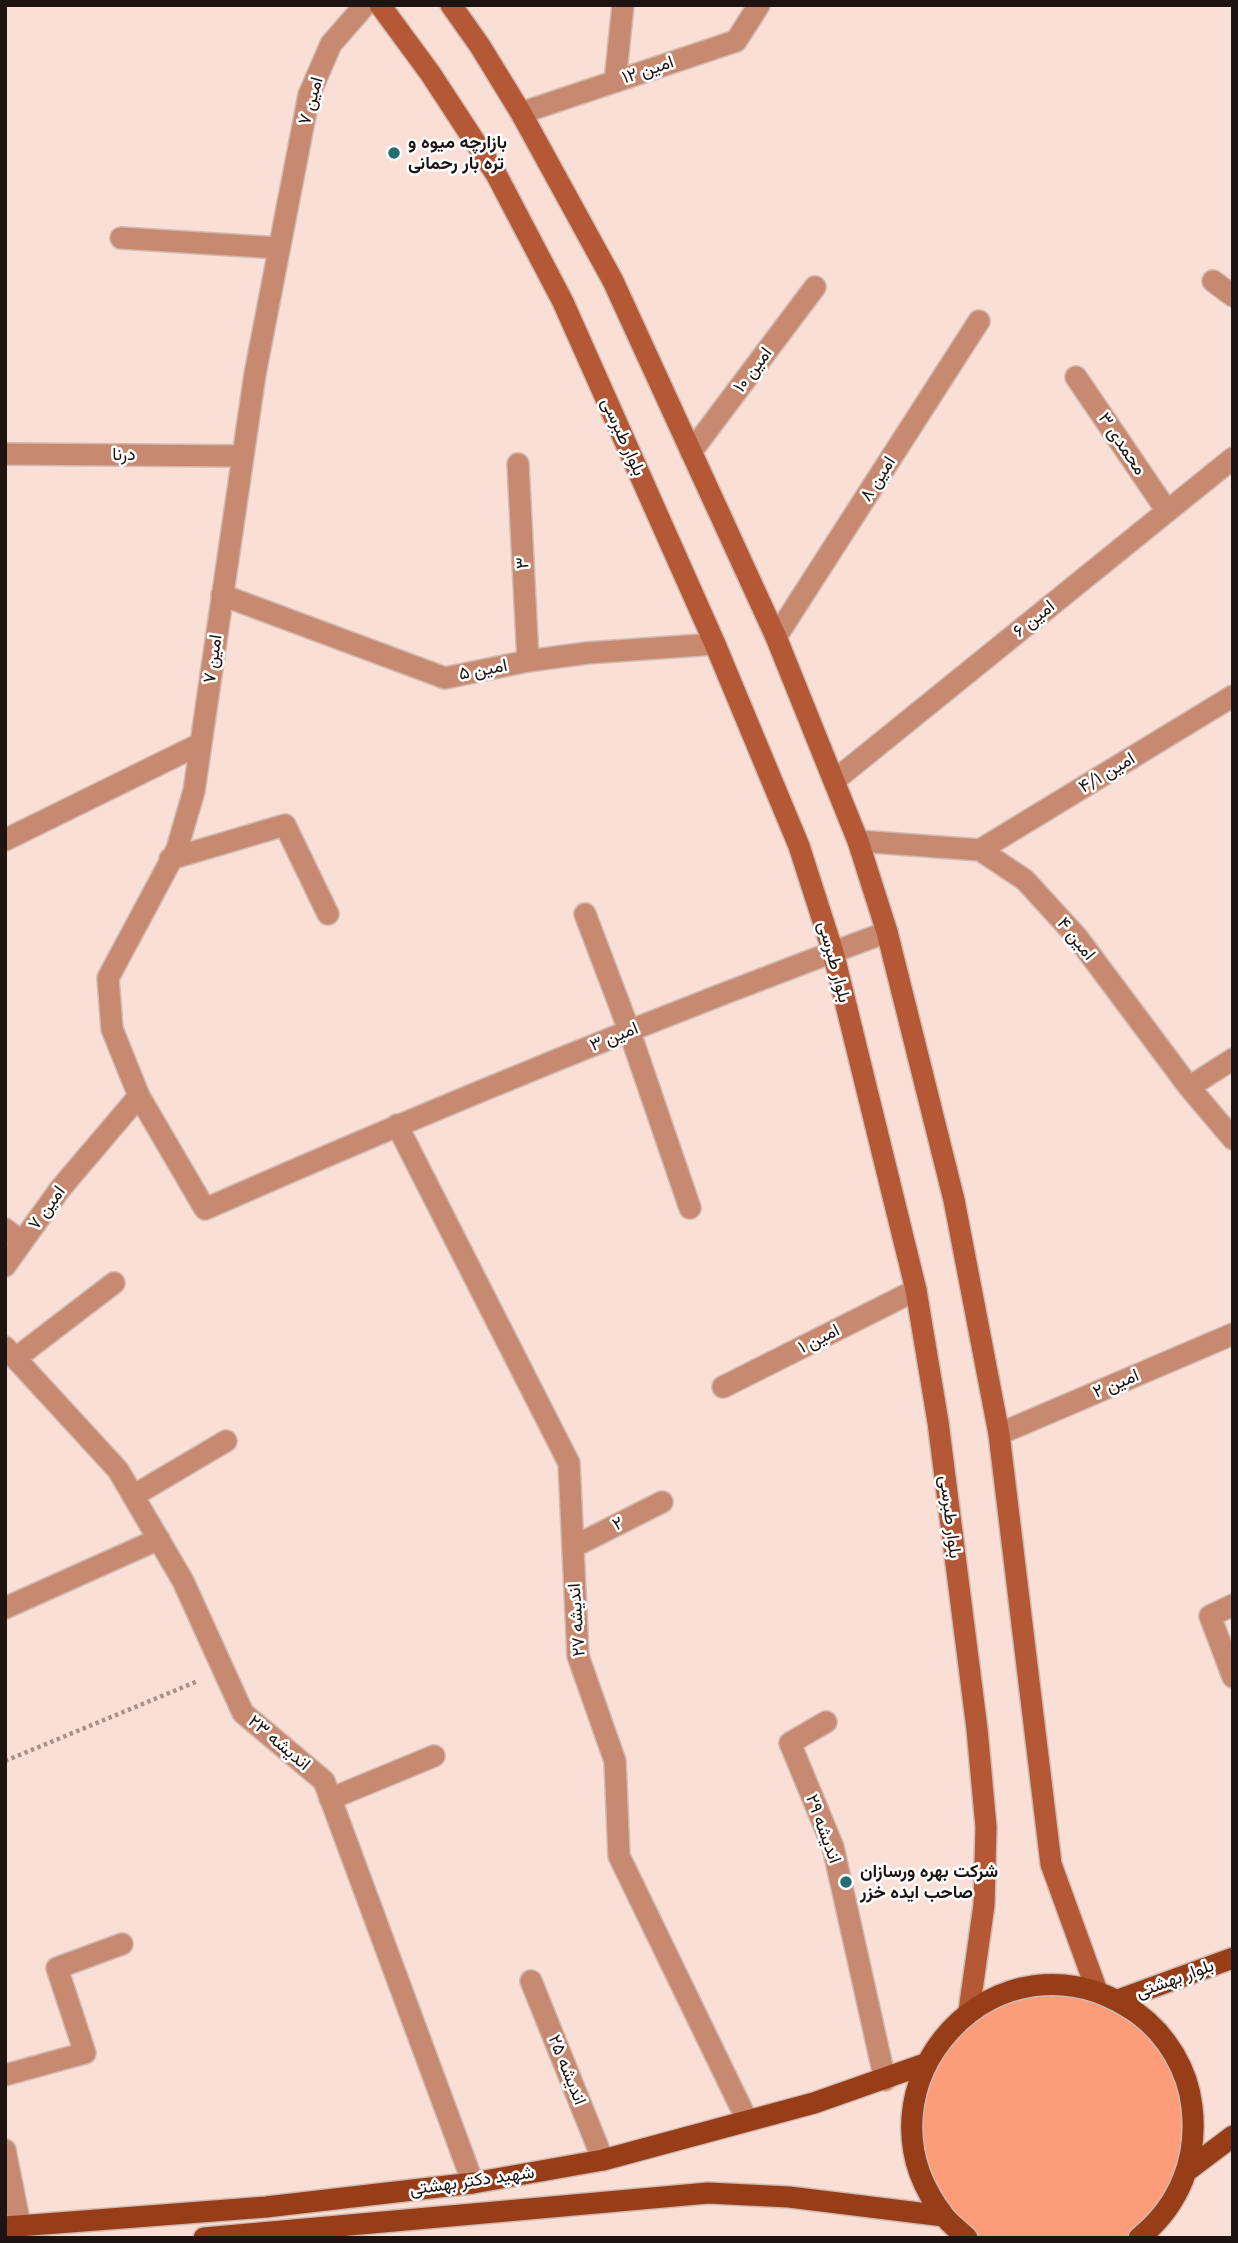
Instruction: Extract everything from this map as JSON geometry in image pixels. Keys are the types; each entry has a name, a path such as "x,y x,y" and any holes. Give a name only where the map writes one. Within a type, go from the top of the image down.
{"main road":[{"name":"بلوار طبرسی","path":"380,5 430,73 496,174 551,279 715,644 799,846 833,952 916,1290 942,1449 977,1729 986,1827 984,1905 969,2011"},
{"path":"451,5 521,113 613,281 776,637 858,841 887,932 954,1200 999,1434 1051,1864 1097,1991"},
{"name":"بلوار بهشتی","path":"1118,2000 1233,1958"},
{"path":"967,2238 944,2216 923,2182 913,2143 913,2103 925,2064 944,2035 969,2011 998,1994 1030,1985 1064,1984 1097,1991 1118,2000 1150,2023 1175,2054 1190,2091 1195,2131 1188,2170 1174,2200 1154,2226 1139,2238"},
{"name":"شهید دکتر بهشتی","path":"13,2226 266,2207 473,2183 603,2160 814,2103 886,2080 925,2064"},
{"path":"1188,2170 1233,2136"},
{"name":"شهید دکتر بهشتی","path":"204,2238 708,2193 789,2197 944,2216"}],"street":[{"name":"امین ۷","path":"5,1266 60,1189 139,1096 112,1029 108,978 177,849 194,791 255,374 309,95 331,44 365,5"},
{"path":"615,82 623,5"},
{"name":"امین ۱۲","path":"521,113 736,41 758,5"},
{"path":"121,238 279,248"},
{"path":"1213,281 1233,296"},
{"name":"امین ۱۰","path":"691,452 815,287"},
{"name":"امین ۸","path":"776,637 979,321"},
{"name":"محمدی ۳","path":"1076,377 1167,511"},
{"name":"درنا","path":"5,454 242,456"},
{"name":"امین ۶","path":"835,780 1233,458"},
{"name":"۳","path":"518,464 528,662"},
{"name":"امین ۵","path":"222,595 445,678 587,653 715,644"},
{"name":"امین ۴/۱","path":"981,850 1233,696"},
{"path":"5,840 200,744"},
{"path":"170,859 285,825 328,914"},
{"name":"امین ۴","path":"858,841 981,850 1026,880 1077,937 1189,1087 1233,1139"},
{"path":"585,914 690,1208"},
{"name":"امین ۳","path":"139,1096 205,1209 397,1125 629,1031 887,932"},
{"path":"1189,1087 1233,1059"},
{"name":"اندیشه ۲۷","path":"397,1125 569,1463 578,1656 615,1761 619,1856 747,2120"},
{"path":"5,1229 22,1242"},
{"path":"10,1353 114,1283"},
{"name":"امین ۱","path":"723,1387 916,1290"},
{"name":"امین ۲","path":"999,1434 1233,1334"},
{"name":"اندیشه ۲۳","path":"10,1353 118,1470 184,1581 243,1713 324,1781 473,2183"},
{"path":"133,1496 226,1441"},
{"name":"۲","path":"573,1547 662,1502"},
{"path":"5,1608 159,1539"},
{"path":"1233,1605 1210,1616 1233,1677"},
{"name":"اندیشه ۲۹","path":"826,1722 790,1743 833,1847 886,2080"},
{"path":"330,1799 434,1756"},
{"path":"5,2075 85,2053 57,1968 122,1944"},
{"name":"اندیشه ۲۵","path":"531,1981 603,2160"},
{"path":"5,2150 13,2226"}],"path":[{"path":"5,1761 224,1670"}],"shaded area":[{"path":"1064,1984 1150,2023 1190,2091 1188,2170 1139,2238 967,2238 913,2143 925,2064 969,2011"}],"place":[{"name":"بازارچه میوه و تره بار رحمانی","path":"394,153"},
{"name":"شرکت بهره ورسازان صاحب ایده خزر","path":"846,1882"}]}
